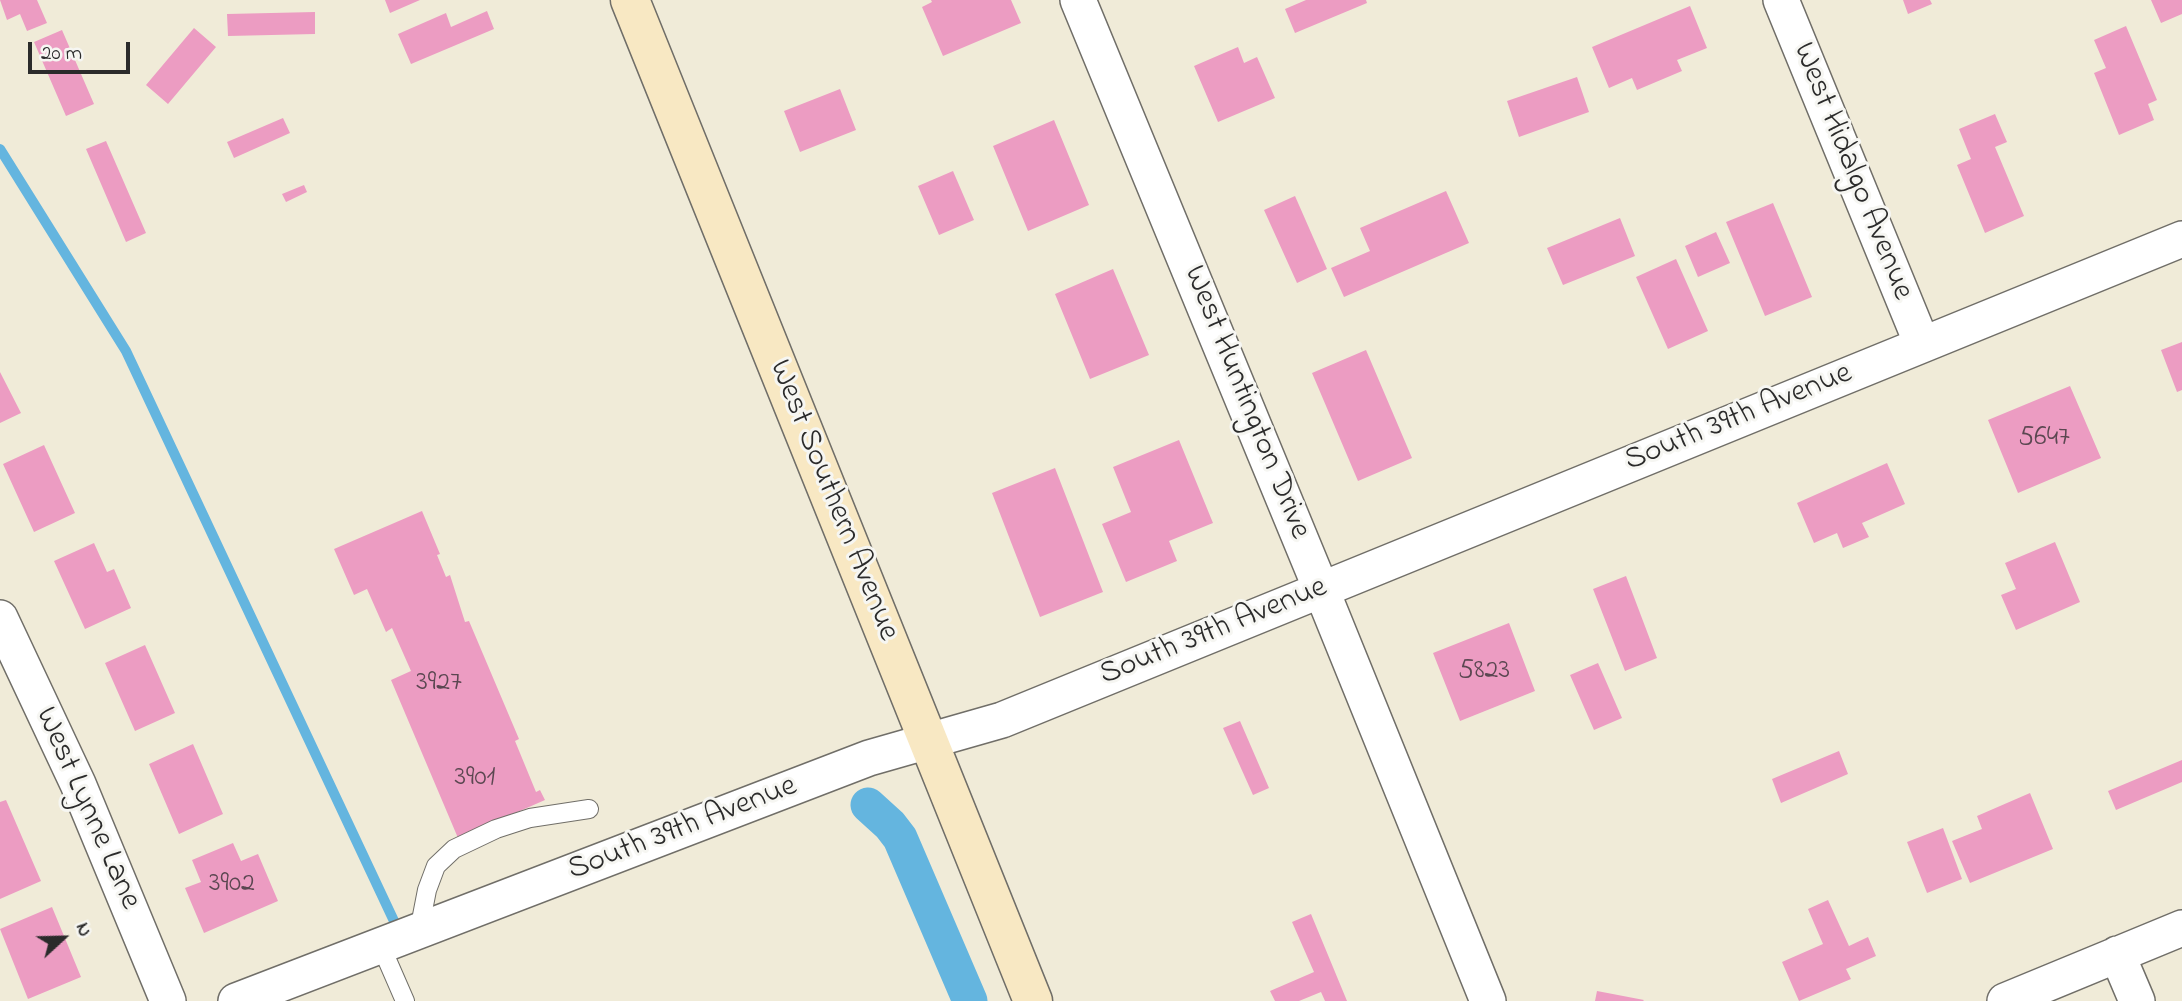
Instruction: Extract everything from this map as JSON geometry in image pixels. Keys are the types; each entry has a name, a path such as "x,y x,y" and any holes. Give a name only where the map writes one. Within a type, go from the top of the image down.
{"main road":[{"name":"West Southern Avenue","path":"630,0 1033,1001"}],"street":[{"name":"West Huntington Drive","path":"1078,0 1488,1001"},
{"name":"West Hidalgo Avenue","path":"1781,0 1922,344"},
{"name":"South 39th Avenue","path":"236,1001 869,758 1002,720 2182,239"},
{"name":"West Lynne Lane","path":"0,618 78,784 168,1001"},
{"path":"2005,1001 2182,928"},
{"path":"2117,954 2137,1001"}],"lane":[{"path":"419,931 427,890 436,866 454,849 496,829 530,818 589,809"},
{"path":"381,946 405,1001"}],"building":[{"path":"0,0 37,0 47,23 27,31 20,14 7,20"},
{"path":"385,0 420,0 390,13"},
{"path":"931,0 1011,0 1021,23 943,56 922,7 932,2"},
{"path":"1306,0 1366,0 1367,3 1295,33 1285,9"},
{"path":"1903,0 1930,0 1932,4 1908,14"},
{"path":"2151,0 2182,0 2182,14 2161,23"},
{"path":"1690,6 1707,48 1677,60 1682,71 1637,90 1632,78 1609,88 1592,47"},
{"path":"487,11 494,29 411,64 398,34 446,13 451,27"},
{"path":"315,12 315,34 228,36 227,14"},
{"path":"2126,26 2157,100 2148,104 2154,120 2119,135 2094,73 2106,68 2094,40"},
{"path":"194,28 216,47 168,104 146,85"},
{"path":"62,30 94,104 66,116 34,42"},
{"path":"1238,47 1244,63 1257,57 1275,98 1218,122 1194,66"},
{"path":"1577,77 1589,112 1519,137 1507,101"},
{"path":"840,89 856,130 800,152 784,111"},
{"path":"1995,114 2007,142 1995,147 2024,216 1985,233 1957,165 1971,159 1959,129"},
{"path":"283,118 290,133 234,158 227,142"},
{"path":"1054,120 1089,205 1028,231 993,146"},
{"path":"106,141 146,233 126,242 86,149"},
{"path":"953,171 974,220 939,235 918,186"},
{"path":"304,185 307,192 286,202 282,194"},
{"path":"1446,191 1469,243 1344,297 1331,268 1370,251 1360,228"},
{"path":"1295,196 1327,269 1297,283 1264,210"},
{"path":"1773,203 1812,297 1765,316 1726,222"},
{"path":"1620,218 1635,256 1563,285 1547,248"},
{"path":"1716,232 1730,263 1698,277 1685,246"},
{"path":"1676,259 1708,331 1668,349 1636,277"},
{"path":"1113,269 1149,355 1090,379 1055,294"},
{"path":"2182,342 2182,390 2177,392 2161,350"},
{"path":"1366,350 1412,458 1358,481 1312,373"},
{"path":"0,372 21,413 0,423"},
{"path":"2070,386 2101,458 2018,493 1988,420"},
{"path":"1179,440 1213,523 1169,541 1177,561 1126,582 1102,524 1131,512 1113,467"},
{"path":"44,445 75,513 34,532 3,464"},
{"path":"1887,463 1905,504 1862,523 1869,537 1843,548 1837,533 1814,543 1797,503"},
{"path":"1055,468 1103,592 1040,617 992,493"},
{"path":"422,511 440,554 437,555 446,577 450,575 465,622 469,621 519,739 515,741 536,792 540,790 545,800 458,838 391,680 411,671 392,628 386,632 367,589 354,595 334,549"},
{"path":"2055,542 2080,602 2016,630 2001,595 2016,589 2005,563"},
{"path":"94,543 107,572 114,569 131,608 85,629 54,561"},
{"path":"1626,576 1657,658 1625,671 1593,589"},
{"path":"1509,623 1535,691 1460,721 1433,653"},
{"path":"145,645 175,713 135,731 105,663"},
{"path":"1598,663 1622,718 1594,730 1570,675"},
{"path":"1240,721 1269,788 1253,795 1223,728"},
{"path":"193,744 223,814 179,834 149,764"},
{"path":"1839,751 1848,774 1781,803 1772,779"},
{"path":"2182,760 2182,782 2116,810 2108,791"},
{"path":"2030,793 2053,849 1970,883 1952,841 1982,829 1977,816"},
{"path":"6,800 41,881 0,899 0,802"},
{"path":"1943,828 1962,879 1927,893 1907,842"},
{"path":"233,843 241,861 258,854 278,901 204,933 185,888 201,882 192,860"},
{"path":"1828,900 1849,946 1868,937 1876,956 1846,969 1851,979 1799,1001 1782,962 1823,944 1808,909"},
{"path":"52,907 81,977 28,999 0,929"},
{"path":"1311,914 1347,1001 1325,1001 1321,992 1299,1001 1275,1001 1270,991 1314,972 1292,922"},
{"path":"1597,991 1644,1000 1595,1001"}],"waterway":[{"path":"0,149 126,351 394,921"},
{"path":"868,805 900,838 970,1001"}]}
